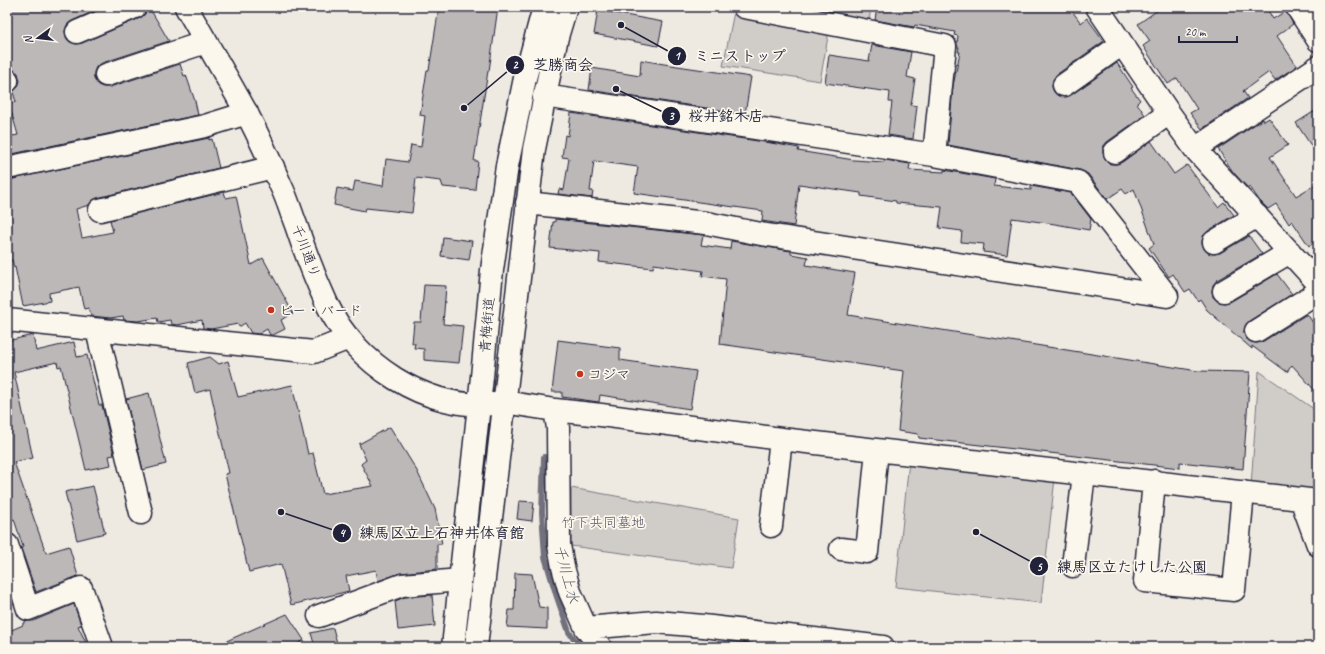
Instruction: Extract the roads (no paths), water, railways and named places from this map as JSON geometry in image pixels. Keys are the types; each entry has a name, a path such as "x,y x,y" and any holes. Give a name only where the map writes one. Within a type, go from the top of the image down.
{"street":[{"path":"77,32 135,7"},
{"name":"千川通り","path":"186,7 247,113 273,167 284,190 306,254 327,305 337,322 349,338 375,364 410,386 439,398 478,405 504,402 555,410 782,439 1309,500"},
{"name":"青梅街道","path":"453,647 492,270 507,166 525,78 544,7"},
{"name":"青梅街道","path":"476,647 534,149 557,37 566,7"},
{"path":"744,7 945,46 934,155"},
{"path":"1097,7 1195,149 1318,283"},
{"path":"1296,7 1318,40"},
{"path":"106,75 206,42"},
{"path":"1064,85 1122,44"},
{"path":"1195,149 1318,67"},
{"path":"527,203 706,223 761,234 1167,296 1078,182 934,155 544,96"},
{"path":"7,168 206,126 247,113"},
{"path":"1115,152 1169,113"},
{"path":"100,210 273,167"},
{"path":"1214,242 1257,216"},
{"path":"1224,291 1290,252"},
{"path":"1256,331 1318,292"},
{"path":"7,320 314,352 349,338"},
{"path":"97,330 141,513"},
{"path":"555,410 558,428 559,545 563,567 570,592 586,628 600,647"},
{"path":"771,526 782,439"},
{"path":"841,549 867,552 877,450"},
{"path":"1073,566 1084,474"},
{"path":"1154,481 1145,581 1234,590 1243,492"},
{"path":"1309,500 1318,545"},
{"path":"7,545 28,609 81,588 102,647"},
{"path":"319,616 402,585 460,580"},
{"path":"586,628 656,622 883,647"}],"waterway":[{"name":"千川上水","path":"544,457 542,512 545,557 569,632 580,647"}],"place":[{"name":"ミニストップ","path":"621,25"},
{"name":"桜井銘木店","path":"616,89"},
{"name":"芝勝商会","path":"464,108"},
{"name":"ビー・バード","path":"271,310"},
{"name":"コジマ","path":"580,374"},
{"name":"練馬区立上石神井体育館","path":"281,512"},
{"name":"練馬区立たけした公園","path":"976,532"}],"park label":[{"name":"竹下共同墓地","path":"603,522"}]}
